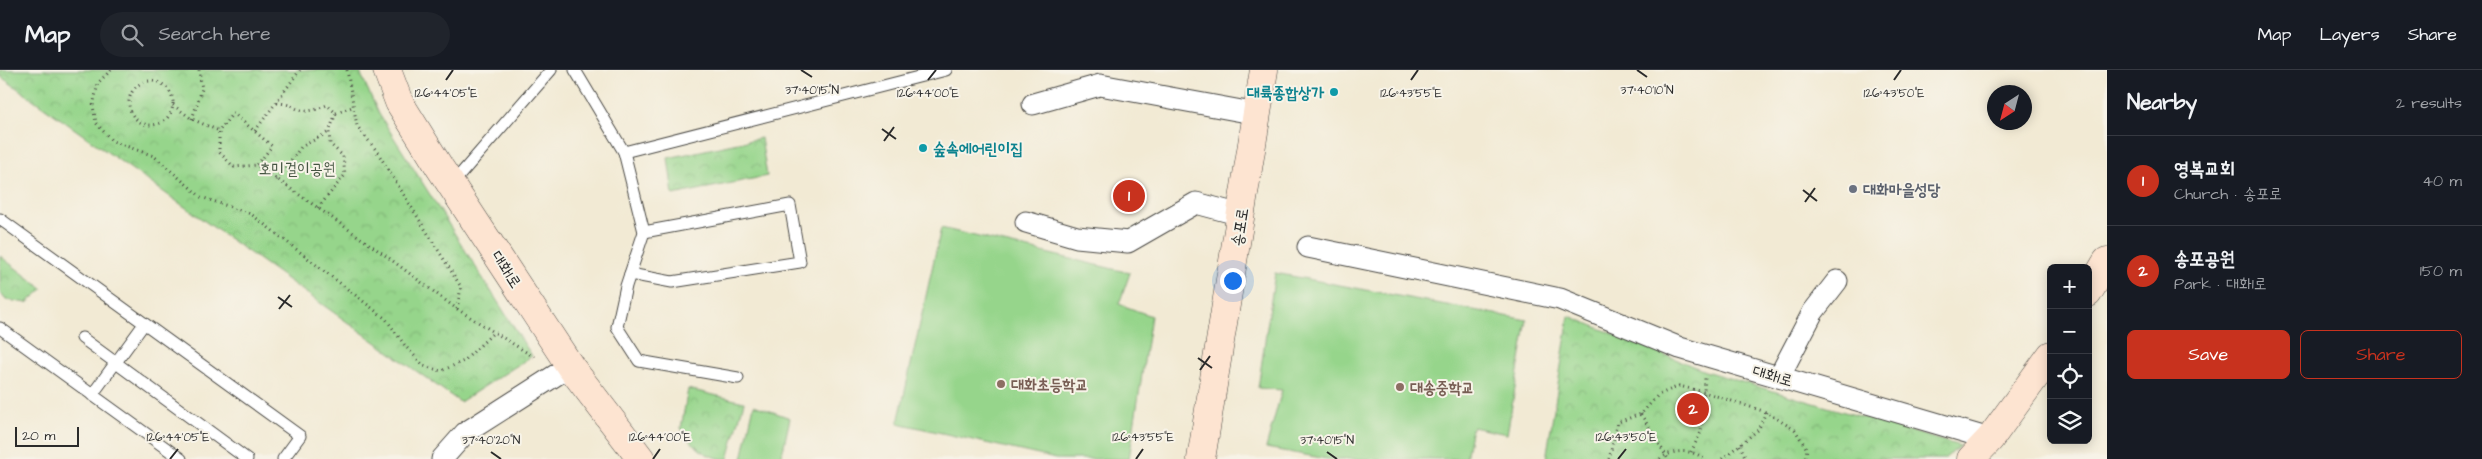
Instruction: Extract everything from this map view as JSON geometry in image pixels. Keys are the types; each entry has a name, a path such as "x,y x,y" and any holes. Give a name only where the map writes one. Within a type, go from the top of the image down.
{"street":[{"name":"대화1로","path":"387,70 399,102 570,366 641,459"},
{"name":"송포로","path":"1201,459 1264,70"},
{"path":"1033,104 1100,85 1258,114"},
{"path":"1026,222 1077,237 1128,242 1196,203 1241,216"},
{"name":"대화1로","path":"1308,247 1560,299 1680,348 1990,439"},
{"path":"2092,286 2107,261"},
{"path":"1779,377 1814,312 1837,281"},
{"path":"1971,459 1990,439 2047,361"},
{"path":"442,459 465,433 570,366"}],"lane":[{"path":"452,184 551,70"},
{"path":"575,70 624,152 644,232 630,274 617,327 639,361 738,378"},
{"path":"624,152 946,70"},
{"path":"630,274 672,282 800,262 790,205 644,232"},
{"path":"0,219 300,436 284,459"},
{"path":"92,395 144,324"},
{"path":"0,328 181,459"},
{"path":"82,338 247,459"}],"path":[{"path":"111,70 98,83 92,106 96,123 112,141 154,156 201,197 251,214 386,319 406,347 424,366 441,371 464,361 494,332"},
{"path":"192,118 202,89 199,70"},
{"path":"255,131 300,70"},
{"path":"347,70 352,107 357,126 376,150 461,287 457,309"},
{"path":"173,104 171,112 162,122 148,125 136,119 129,106 129,100 136,87 149,81 157,82 169,90 173,104 192,118 219,131"},
{"path":"277,103 291,104 302,110 314,110 327,105 336,113"},
{"path":"318,209 345,175 343,156 330,144 329,132 336,113 352,107"},
{"path":"257,165 272,146 233,113 219,131 218,152 234,167 257,165 389,258 457,309 539,359"},
{"path":"276,180 301,147 329,132"},
{"path":"1691,452 1701,432 1708,356"},
{"path":"1609,459 1618,422 1640,414 1658,395 1679,386 1766,412 1795,430 1807,449 1805,459"},
{"path":"1722,459 1758,430 1766,412"},
{"path":"1640,414 1667,457"},
{"path":"1740,445 1746,459"},
{"path":"1660,459 1678,451 1691,452 1705,459"}],"green space":[{"name":"호미걸이공원","path":"0,70 359,70 379,114 532,356 460,402 0,76"},
{"path":"761,138 767,176 673,195 668,158"},
{"path":"941,228 1130,273 1119,304 1151,316 1129,459 1056,459 898,423"},
{"path":"0,256 43,289 27,303 6,300 0,293"},
{"name":"대송중학교","path":"1275,273 1527,320 1507,434 1472,427 1466,459 1327,459 1266,448 1282,390 1258,388"},
{"path":"1569,316 1705,371 1960,446 1944,459 1546,459"},
{"path":"688,389 744,402 728,459 713,457 707,454 695,446 681,428"},
{"path":"754,405 790,418 781,459 742,459"}],"place":[{"name":"대륙종합상가","path":"1334,92"},
{"name":"숲속에어린이집","path":"923,148"},
{"name":"대화마을성당","path":"1853,189"},
{"name":"영복교회","path":"1129,196"},
{"name":"대화초등학교","path":"1001,384"},
{"name":"대송중학교","path":"1400,387"},
{"name":"송포공원","path":"1693,409"}]}
